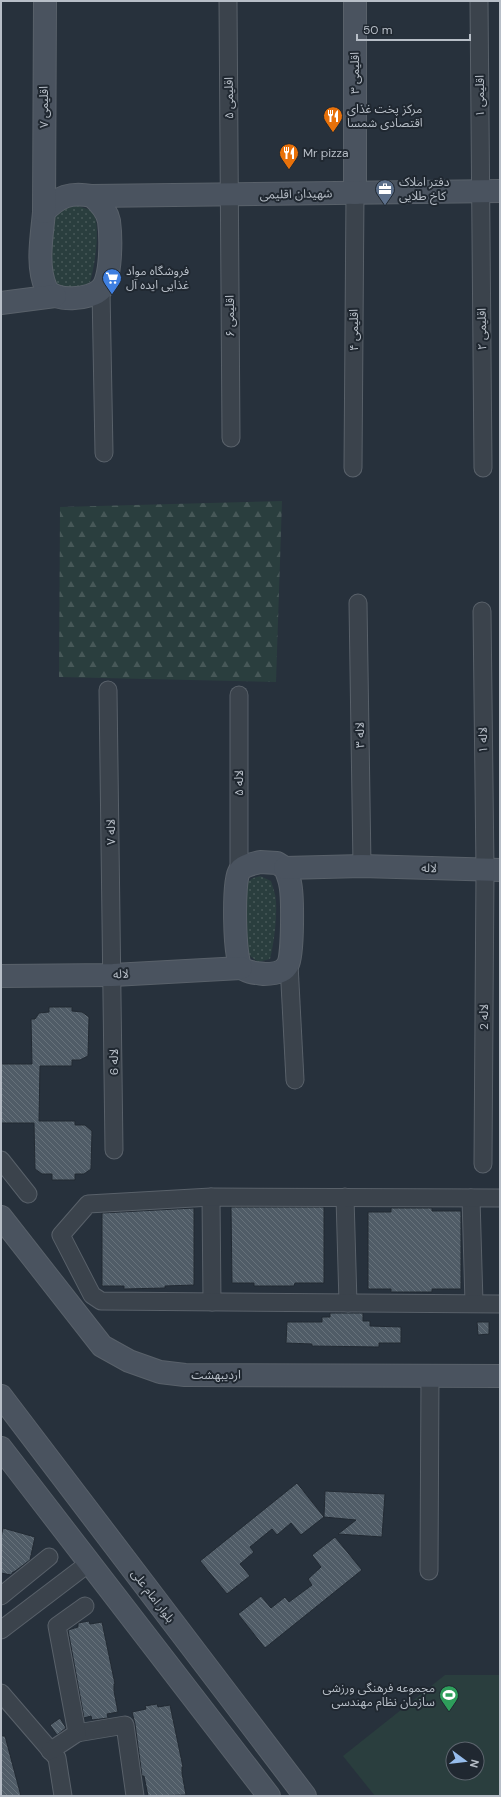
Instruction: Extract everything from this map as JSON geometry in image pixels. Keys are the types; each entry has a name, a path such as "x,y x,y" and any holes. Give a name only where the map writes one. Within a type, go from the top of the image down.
{"street":[{"name":"اقلیمی ۷","path":"44,212 45,1"},
{"name":"اقلیمی ۵","path":"228,1 230,194"},
{"name":"اقلیمی ۳","path":"355,193 356,1"},
{"name":"اقلیمی ۱","path":"479,1 490,191"},
{"path":"44,166 53,183 67,195"},
{"name":"شهیدان اقلیمی","path":"92,196 490,191"},
{"name":"اقلیمی ۲","path":"483,468 490,191"},
{"name":"اقلیمی ۴","path":"353,468 355,193"},
{"path":"55,296 46,290 41,265 44,212 53,202 67,195 84,194 92,196 103,206 109,221"},
{"name":"اقلیمی ۶","path":"230,194 231,438"},
{"path":"1,303 55,296 69,298 87,296 101,290 107,281 110,260 109,221 111,212 116,205 133,196"},
{"path":"101,290 104,453"},
{"name":"لاله ۳","path":"358,603 362,866"},
{"name":"لاله ۱","path":"482,611 492,870"},
{"name":"لاله ۷","path":"108,690 113,975"},
{"name":"لاله ۵","path":"239,695 239,872"},
{"name":"لاله","path":"239,872 247,865 260,862 277,863 286,868 362,866 492,870"},
{"path":"286,868 290,883 291,945 288,964 295,1080"},
{"name":"لاله 2","path":"483,1164 492,870"},
{"path":"239,872 236,882 236,949 241,968"},
{"name":"لاله","path":"1,976 113,975 241,968 253,973 271,974 284,970 288,964"},
{"name":"لاله 6","path":"113,975 114,1150"},
{"path":"1,1160 28,1194"},
{"path":"211,1197 212,1302"},
{"path":"500,1198 211,1197 88,1204 61,1235 92,1295 101,1301 500,1304"},
{"path":"345,1198 348,1303"},
{"path":"471,1198 474,1304"},
{"name":"اردیبهشت","path":"1,1218 102,1346 129,1361 160,1372 185,1375 500,1376"},
{"path":"429,1571 430,1376"},
{"name":"بلوار امام علی","path":"1,1396 305,1796"},
{"path":"1,1448 269,1796"},
{"path":"1,1596 49,1558"},
{"path":"1,1630 89,1564"},
{"path":"77,1732 57,1626 85,1606"},
{"path":"1,1692 57,1758 63,1796"},
{"path":"50,1751 77,1732 125,1725 135,1796"}],"green space":[{"path":"75,205 93,211 97,226 94,266 90,282 76,291 52,283 47,215"},
{"path":"282,501 276,682 59,677 60,507"},
{"path":"260,876 271,881 276,897 276,916 270,959 258,962 245,952 246,883 253,878"},
{"name":"مجموعه فرهنگی ورزشی سازمان نظام مهندسی","path":"445,1675 500,1675 500,1796 375,1796 343,1756"}],"building":[{"path":"49,1007 72,1007 72,1011 82,1012 89,1017 88,1056 80,1060 72,1060 72,1066 40,1066 39,1121 75,1121 75,1125 85,1125 92,1131 91,1169 84,1174 75,1174 75,1180 52,1180 52,1174 42,1174 35,1169 34,1123 1,1123 1,1064 32,1064 31,1019 35,1019 39,1013 49,1012"},
{"path":"231,1207 324,1207 324,1283 295,1283 294,1286 254,1286 254,1283 232,1283"},
{"path":"194,1208 194,1285 165,1286 165,1288 124,1289 124,1286 102,1286 102,1213"},
{"path":"391,1208 432,1208 432,1211 461,1211 461,1289 432,1289 432,1292 391,1292 391,1289 368,1289 368,1212 391,1212"},
{"path":"330,1313 363,1313 363,1321 370,1321 370,1326 401,1327 401,1343 379,1343 379,1347 312,1346 312,1344 286,1343 287,1322 322,1322 322,1317 330,1317"},
{"path":"477,1322 489,1322 489,1334 478,1335"},
{"path":"297,1483 324,1517 301,1535 291,1523 277,1535 272,1529 250,1547 254,1552 240,1564 250,1576 227,1594 200,1561"},
{"path":"325,1491 385,1494 382,1537 338,1534 356,1520 324,1517"},
{"path":"3,1528 35,1537 30,1560 11,1575 1,1573 1,1538"},
{"path":"335,1537 362,1570 265,1648 238,1614 261,1596 271,1608 285,1597 289,1602 312,1585 308,1579 321,1567 312,1555"},
{"path":"89,1621 90,1624 102,1622 115,1684 114,1691 118,1712 107,1714 108,1718 92,1720 91,1716 84,1718 68,1630 78,1627 78,1623"},
{"path":"157,1704 158,1707 170,1705 183,1767 182,1773 186,1795 148,1796 144,1776 142,1776 132,1712 146,1709 145,1706"},
{"path":"60,1718 66,1728 57,1735 50,1725"},
{"path":"1,1736 5,1736 21,1796 1,1796"}],"place":[{"name":"مرکز پخت غذای اقتصادی شمسا","path":"333,133"},
{"name":"Mr pizza","path":"289,170"},
{"name":"دفتر املاک کاخ طلایی","path":"385,206"},
{"name":"فروشگاه مواد غذایی ایده آل","path":"112,295"},
{"name":"مجموعه فرهنگی ورزشی سازمان نظام مهندسی","path":"449,1712"}]}
